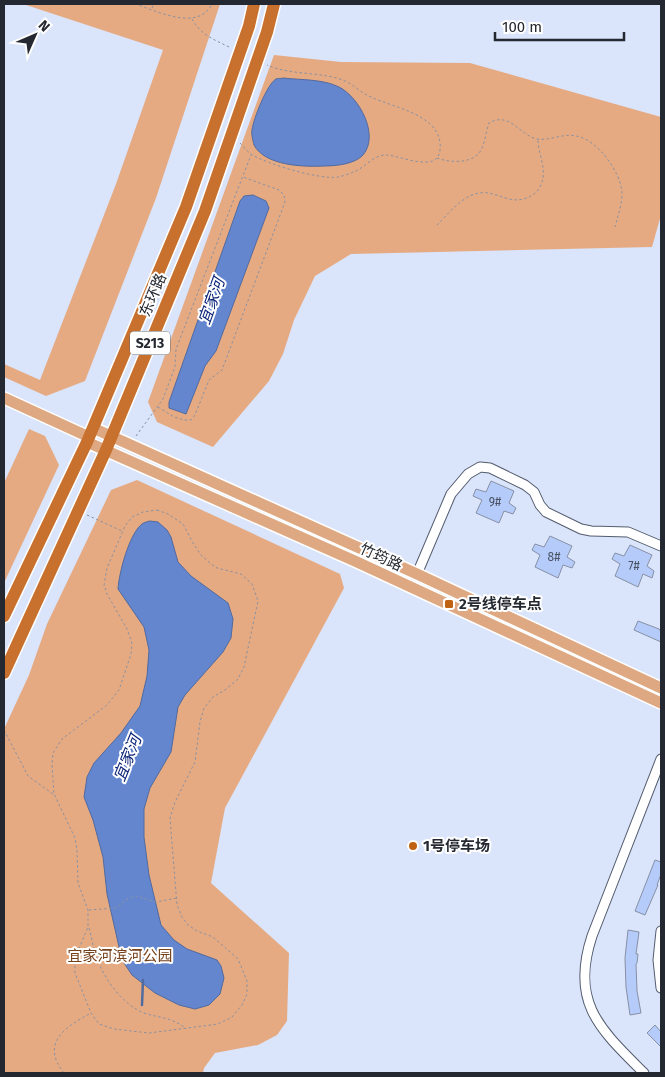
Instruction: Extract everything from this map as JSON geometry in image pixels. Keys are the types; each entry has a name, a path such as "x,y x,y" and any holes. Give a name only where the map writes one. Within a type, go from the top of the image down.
{"highway":[{"name":"东环路","path":"4,616 90,435 186,207 240,52 254,4"},
{"name":"东环路","path":"4,673 106,450 205,211 267,32 274,4"}],"main road":[{"name":"竹筠路","path":"4,398 90,435 106,450 358,562 661,703"},
{"name":"竹筠路","path":"90,435 112,436 417,574 661,688"}],"street":[{"path":"417,574 451,494 468,474 475,468 480,467 490,468 525,485 534,492 540,505 546,512 582,529 596,532 619,530 661,546"},
{"path":"644,1073 608,1037 596,1019 587,998 584,975 586,955 592,936 661,759"},
{"path":"661,931 658,960 661,988"}],"path":[{"path":"135,4 179,17 192,18 201,15 212,4"},
{"path":"152,9 154,4"},
{"path":"192,18 197,29 205,36 240,52"},
{"path":"232,136 251,154 287,169 311,175 337,177 357,171 374,159 385,155 430,162 437,158 440,152 439,140 432,125 419,116 364,94 345,81 326,76 279,70 257,61"},
{"path":"437,158 447,162 465,160 475,156 481,150 489,123 496,119 504,120 538,139 565,134 578,136 598,148 620,179 622,192 621,208 615,227"},
{"path":"437,225 461,202 472,195 484,193 514,201 526,200 538,192 543,177 538,139"},
{"path":"130,445 158,407 175,367 176,349 251,154"},
{"path":"158,407 174,417 185,420 191,420 195,415 209,380 222,370 285,202 284,195 279,190 243,177"},
{"path":"79,510 123,532"},
{"path":"88,927 75,958 75,973 91,1013 99,1024 114,1029 149,1033 218,1024 232,1017 242,1005 247,994 247,981 238,959 228,948 213,937 197,931 188,925 177,905 170,818 175,802 195,762 200,722 204,708 213,697 238,679 244,667 258,602 252,584 241,574 217,568 211,564 193,543 184,524 168,514 157,510 132,516 107,568 104,585 106,594 127,629 132,643 131,654 119,690 107,705 62,739 53,753 52,764 54,794 75,838 78,883 88,910 88,927 96,958 105,976 120,996 131,1006 144,1013 175,1021 185,1028"},
{"path":"4,730 28,776 54,794"},
{"path":"88,910 115,908 125,900 136,896 156,902 176,898"},
{"path":"64,1073 54,1058 55,1047 60,1034 70,1024 91,1013"}],"green space":[{"path":"23,4 220,4 156,198 85,381 46,396 4,377 4,364 40,380 116,184 163,50"},
{"path":"274,55 341,62 470,63 661,117 661,215 652,247 351,254 315,276 294,320 283,354 269,381 213,447 157,422 148,402"},
{"path":"29,429 45,436 59,465 4,583 4,483"},
{"name":"宜家河滨河公园","path":"137,480 340,574 344,588 225,808 211,883 289,953 287,1021 277,1035 258,1045 215,1053 204,1068 203,1073 4,1073 4,729 29,675 47,624 111,490"}],"water":[{"path":"283,78 333,84 354,99 365,117 368,127 368,147 360,158 345,164 306,166 286,164 259,152 254,145 252,135 255,119 272,82"},
{"path":"253,195 266,201 269,208 216,351 205,366 186,414 169,408 169,402 240,201 244,196"},
{"path":"150,521 158,522 167,530 171,537 178,562 191,576 228,603 233,619 231,638 223,652 185,695 178,707 171,752 150,788 144,809 144,837 149,875 161,925 174,940 187,949 217,960 221,966 224,978 220,994 209,1005 195,1009 179,1005 155,993 132,975 122,960 107,894 103,857 93,820 84,797 87,777 94,763 121,733 140,706 147,676 149,650 144,627 118,589 120,574 133,536 142,524"}],"building":[{"path":"491,481 514,491 509,503 516,508 513,514 504,511 499,523 476,513 482,500 473,496 476,489 486,492"},
{"path":"550,536 572,546 567,557 575,562 572,568 563,565 558,578 535,567 540,555 532,550 535,544 544,547"},
{"path":"630,545 652,555 647,566 654,571 652,578 643,574 638,587 615,576 620,564 612,559 615,553 624,556"},
{"path":"638,621 659,629 661,632 661,642 634,630"},
{"path":"655,860 661,862 661,874 645,915 635,911"},
{"path":"628,930 639,932 636,964 637,991 641,1013 630,1015 626,987 625,958"},
{"path":"655,1025 661,1032 661,1047 647,1033"}],"waterway":[{"name":"宜家河","path":"142,1005 143,980"}],"place":[{"name":"2号线停车点","path":"449,604"},
{"name":"1号停车场","path":"413,846"}]}
